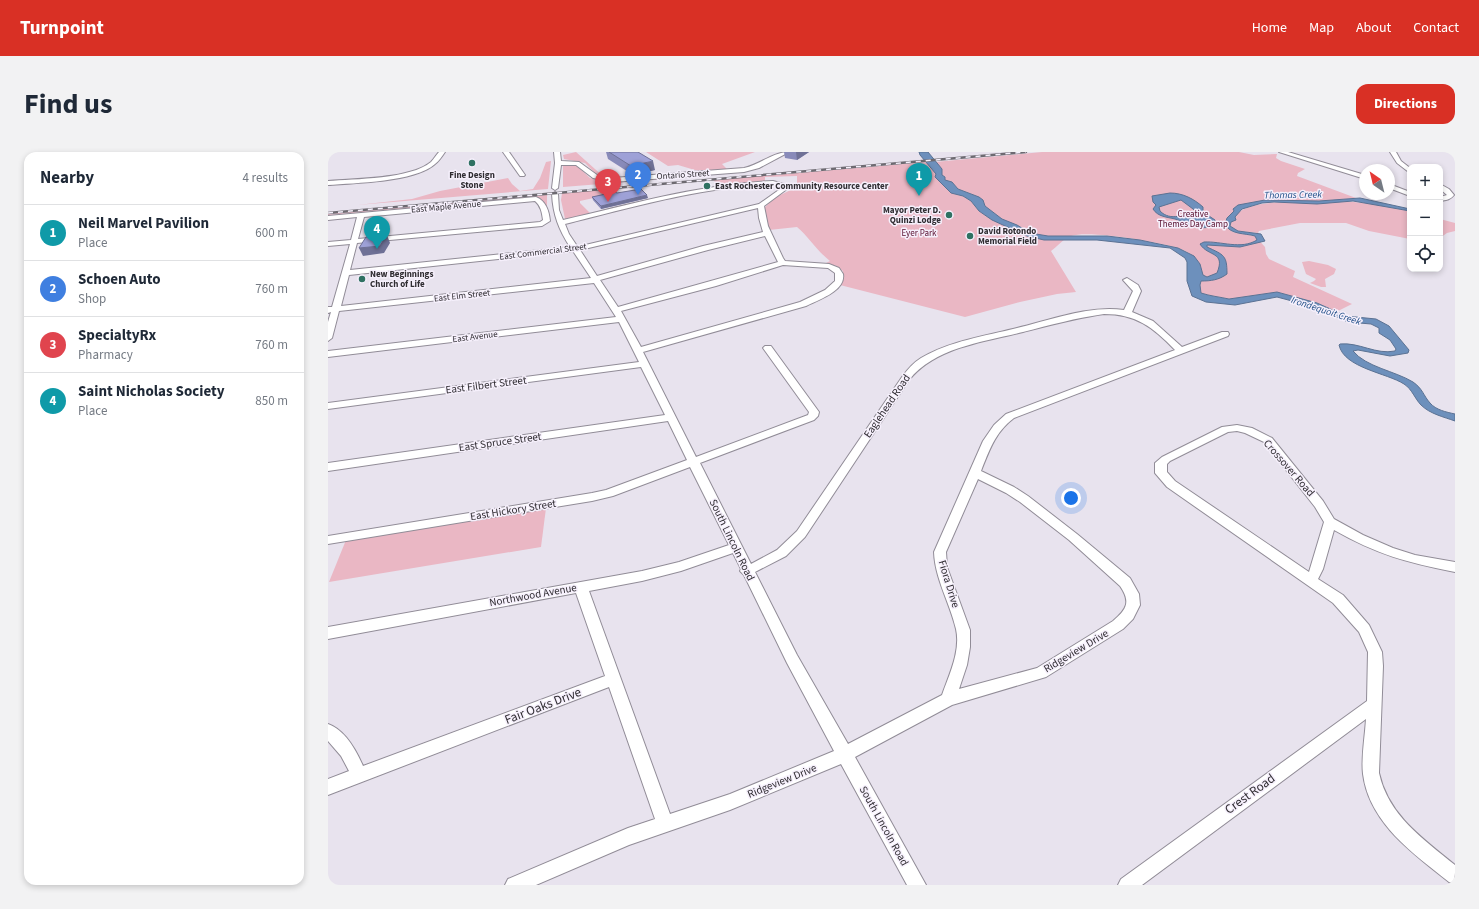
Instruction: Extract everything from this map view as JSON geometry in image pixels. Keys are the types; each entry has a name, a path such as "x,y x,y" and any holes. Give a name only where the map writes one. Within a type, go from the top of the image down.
{"street":[{"path":"328,183 384,178 409,173 430,165 442,152"},
{"path":"506,152 522,175"},
{"name":"South Lincoln Road","path":"557,152 558,163 555,191 556,210 560,223 574,249 619,315 672,417 746,571 792,659 917,885"},
{"name":"Ontario Street","path":"558,163 577,163 595,177 613,180 744,170 758,166 786,152"},
{"path":"1282,152 1359,175"},
{"path":"1393,152 1399,162 1407,169"},
{"path":"560,223 727,186 760,182 781,183 788,186 761,205 761,214 778,255 783,263 829,266 836,269 840,278 836,286 828,292 803,304 638,351"},
{"path":"1395,188 1407,193"},
{"path":"1443,188 1451,195 1443,199"},
{"name":"East Maple Avenue","path":"328,218 538,200 545,212 547,221 546,223 353,242"},
{"name":"East Commercial Street","path":"345,273 574,249 761,205"},
{"path":"328,338 332,310 345,273 361,215"},
{"name":"East Elm Street","path":"332,310 594,279 706,248 768,233"},
{"path":"328,244 353,242"},
{"name":"East Avenue","path":"328,354 619,315 783,263"},
{"path":"1127,280 1137,290 1127,313 1158,328 1180,350"},
{"name":"Eaglehead Road","path":"746,571 782,554 796,541 905,379 916,366 925,360 955,347 1057,320 1101,313 1127,313"},
{"path":"975,473 992,433 998,425 1010,416 1225,334"},
{"name":"East Hickory Street","path":"328,540 592,498 625,488 806,420 813,416 814,412 768,348"},
{"name":"East Filbert Street","path":"328,406 644,364"},
{"name":"East Spruce Street","path":"328,467 672,417"},
{"name":"Crossover Road","path":"1330,522 1319,504 1272,444 1263,437 1248,430 1237,428 1222,431 1166,459 1160,466 1163,476 1171,484 1338,599 1356,619 1370,640 1376,666 1371,773 1375,794 1384,810 1399,827 1455,876"},
{"name":"Ridgeview Drive","path":"514,885 622,840 730,802 845,754 948,698 1048,670 1118,626 1128,617 1134,599 1125,582 1037,508 1010,490 975,473"},
{"name":"Fiora Drive","path":"948,698 960,665 963,647 963,630 941,567 940,552 975,473"},
{"path":"1310,580 1317,569 1330,522 1359,539 1399,555 1421,561 1455,567"},
{"name":"Northwood Avenue","path":"328,633 663,571 735,547"},
{"path":"581,587 665,824"},
{"name":"Fair Oaks Drive","path":"328,787 614,679"},
{"name":"Crest Road","path":"1127,885 1374,704"},
{"path":"328,731 343,746 353,760 358,776"}],"green space":[{"path":"576,152 605,178 597,175 585,163 564,159 563,155"},
{"path":"646,152 755,152 722,164 729,171 705,173 678,165 668,166"},
{"path":"1042,152 1239,152 1254,155 1277,154 1276,158 1281,161 1305,169 1298,173 1297,176 1356,198 1329,201 1246,203 1227,218 1225,224 1227,228 1233,232 1255,236 1265,247 1266,254 1269,259 1295,271 1293,277 1352,304 1336,312 1317,303 1277,292 1229,299 1204,294 1201,293 1200,289 1201,267 1197,260 1183,250 1155,243 1093,234 1068,237 1051,251 1076,292 1057,294 1020,302 965,317 840,285 843,278 843,271 836,266 826,263 830,261 797,227 769,230 764,208 774,198 797,187 797,176 765,177 765,181 720,186 713,180 927,162 936,174 935,177 951,193 963,196 971,201 979,211 992,220 1033,238 1035,234 1002,219 985,206 983,200 979,197 958,189 952,182 945,180 945,177 942,175 942,169 935,162"},
{"path":"551,161 548,189 357,205 412,199 440,191 508,178 520,191 533,189 540,178 546,162"},
{"path":"575,164 590,178 603,181 701,176 563,187 563,166"},
{"path":"615,189 616,193 580,201 580,203 590,213 596,213 565,219 561,200 562,193"},
{"path":"547,195 547,209 541,200 494,201 328,215 328,214"},
{"path":"1343,201 1374,204 1407,210 1407,238 1369,231 1346,223 1300,223 1259,231 1258,233 1238,231 1230,226 1235,215 1246,208 1261,204 1279,202"},
{"path":"1443,220 1455,223 1455,231 1443,236"},
{"path":"1309,261 1328,265 1336,269 1334,274 1325,279 1326,287 1321,287 1310,283 1316,279 1306,274 1302,262"},
{"path":"546,508 541,547 329,582 346,540"}],"water":[{"name":"Irondequoit Creek","path":"919,152 928,152 942,169 942,175 945,177 945,180 952,182 958,189 979,197 983,200 985,206 1002,219 1017,225 1030,233 1048,236 1107,236 1140,240 1178,248 1194,256 1200,264 1203,275 1207,277 1217,273 1219,261 1215,255 1207,251 1200,244 1204,242 1211,242 1238,245 1251,243 1257,240 1255,236 1234,232 1227,228 1225,224 1227,218 1234,211 1233,209 1238,205 1265,200 1319,201 1359,198 1359,200 1369,200 1407,208 1407,210 1353,201 1317,204 1274,202 1262,203 1242,209 1235,217 1236,220 1231,222 1230,226 1238,231 1261,234 1265,241 1240,247 1207,245 1207,247 1223,256 1226,263 1227,274 1215,280 1201,281 1201,293 1229,299 1277,292 1317,303 1346,316 1376,319 1389,326 1409,350 1408,353 1390,356 1358,350 1353,351 1365,361 1413,382 1419,387 1432,405 1441,410 1455,414 1455,421 1429,411 1419,403 1404,384 1357,365 1343,353 1339,345 1340,344 1354,345 1388,352 1395,351 1396,349 1390,340 1379,333 1379,328 1371,324 1348,322 1311,306 1277,297 1235,305 1206,302 1192,296 1187,281 1187,262 1185,258 1170,248 1097,240 1044,240 1027,236 992,220 979,211 971,201 963,196 951,193 935,177 936,174"},
{"path":"1170,193 1188,197 1203,207 1203,212 1215,220 1215,223 1206,228 1201,228 1160,215 1153,209 1156,205 1153,202 1152,196","holes":["1181,200 1197,212 1173,217 1164,214 1160,211 1159,207"]}],"building":[{"path":"609,152 638,152 653,161 631,166"},
{"path":"641,189 647,195 601,206 592,197 615,192 617,193"},
{"path":"387,235 380,246 359,248 366,237"}],"railway":[{"path":"328,213 1026,152"}],"place":[{"name":"Fine Design Stone","path":"472,163"},
{"name":"East Rochester Community Resource Center","path":"707,186"},
{"name":"Schoen Auto","path":"638,195"},
{"name":"Neil Marvel Pavilion","path":"919,196"},
{"name":"SpecialtyRx","path":"608,202"},
{"name":"Mayor Peter D. Quinzi Lodge","path":"949,215"},
{"name":"David Rotondo Memorial Field","path":"970,236"},
{"name":"Saint Nicholas Society","path":"377,249"},
{"name":"New Beginnings Church of Life","path":"362,279"}],"water label":[{"name":"Thomas Creek","path":"1293,195"}],"park label":[{"name":"Creative Themes Day Camp","path":"1193,220"},
{"name":"Eyer Park","path":"919,233"}]}
